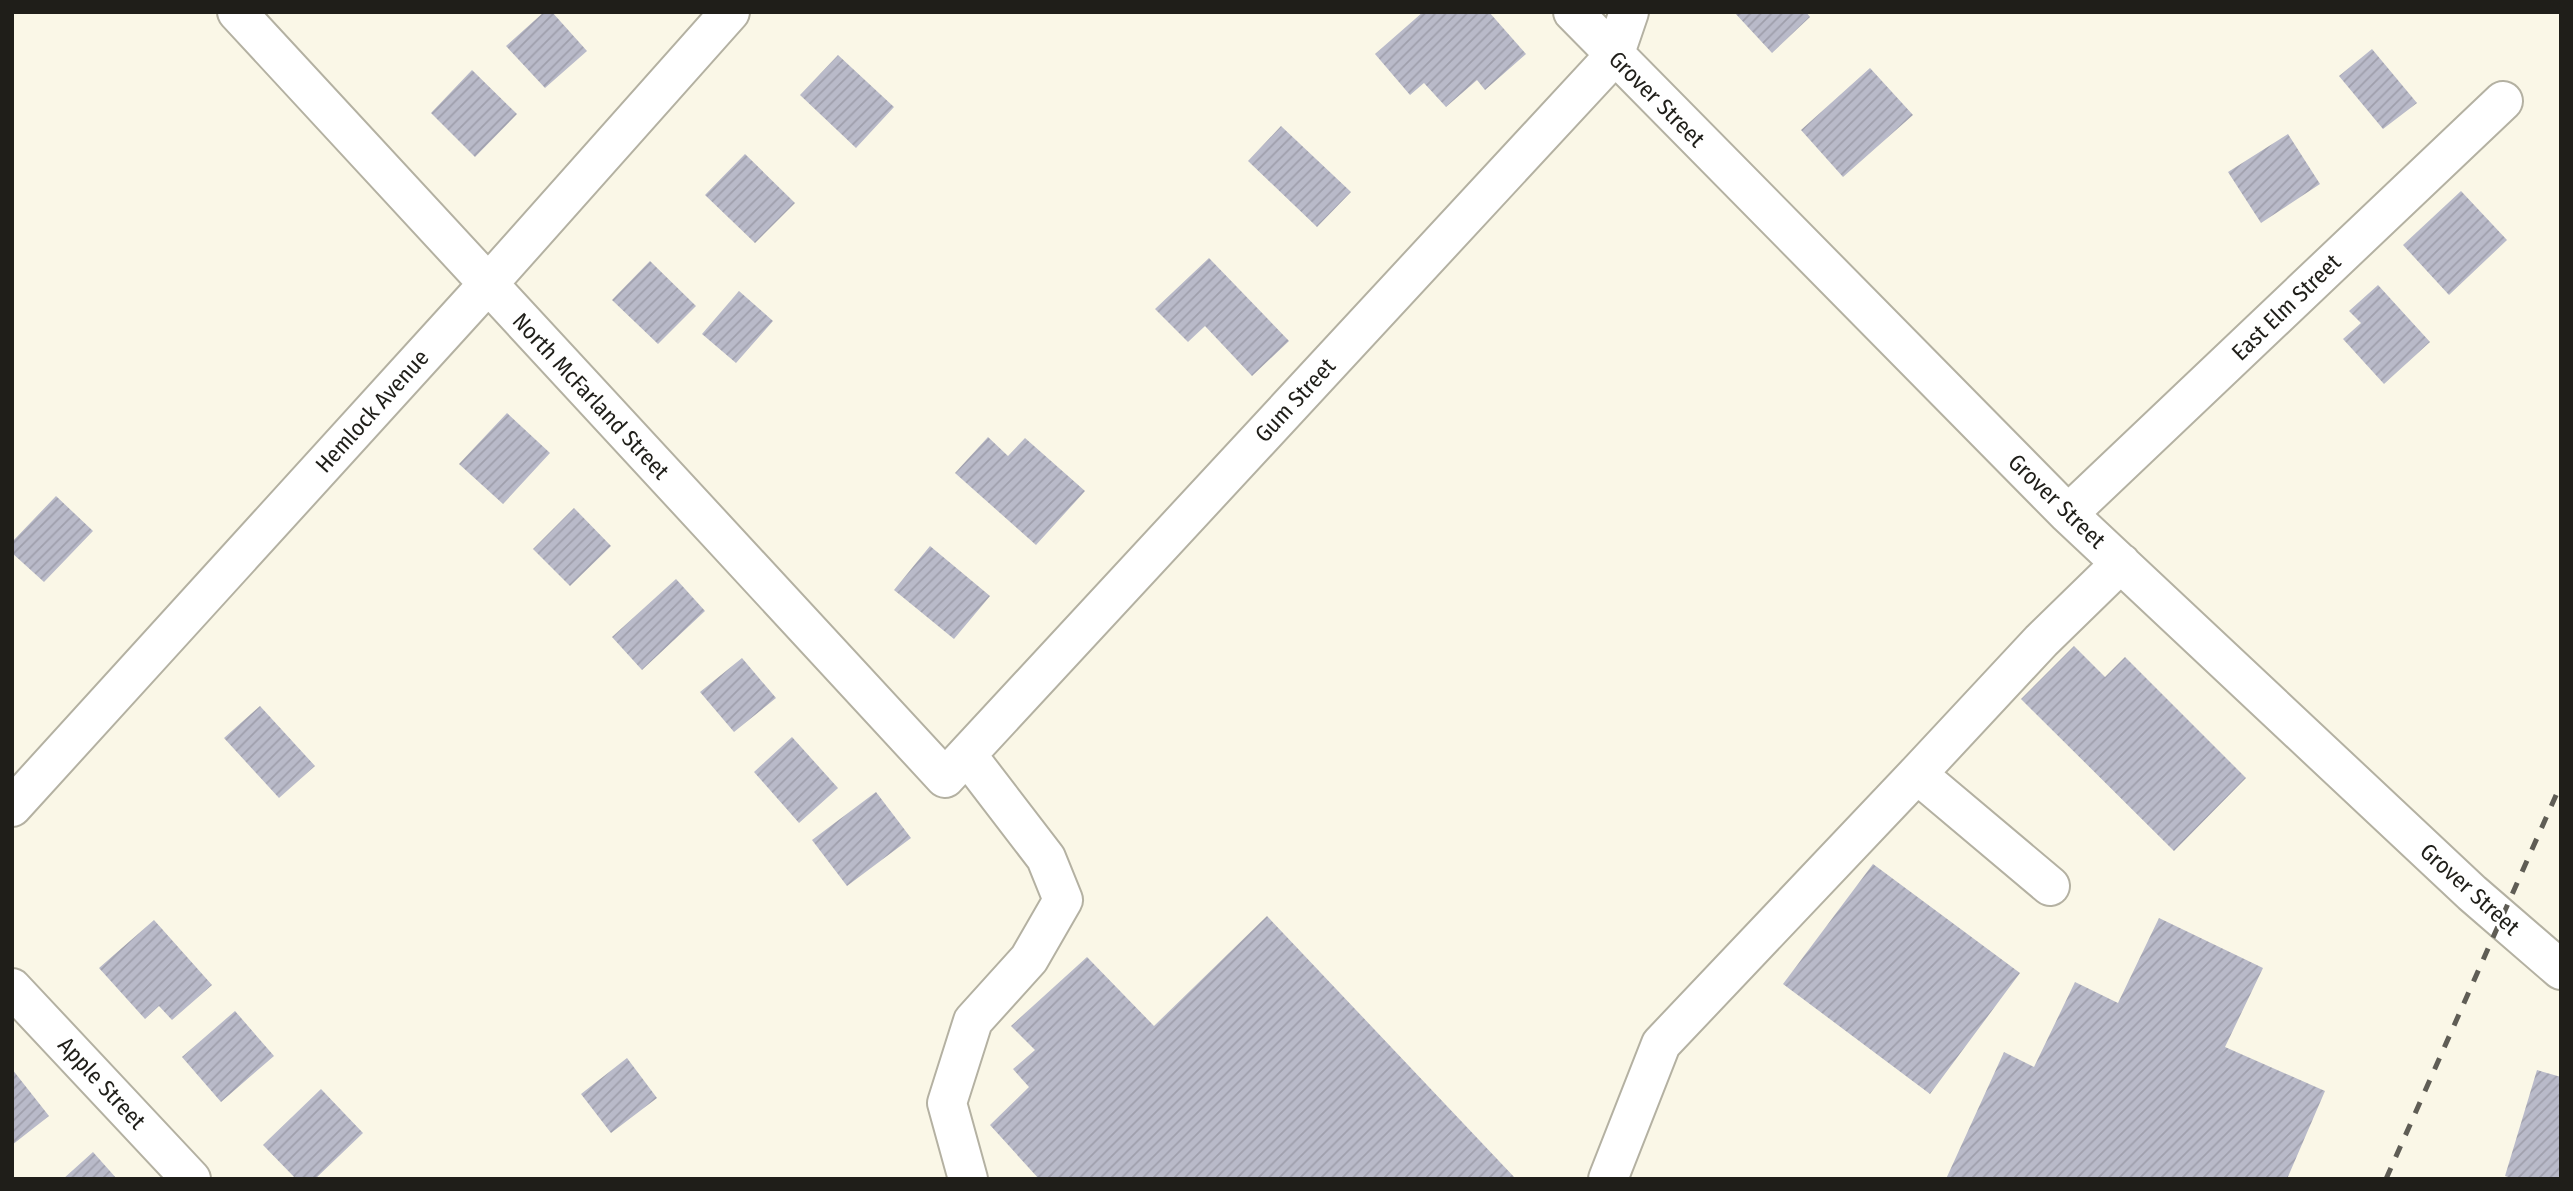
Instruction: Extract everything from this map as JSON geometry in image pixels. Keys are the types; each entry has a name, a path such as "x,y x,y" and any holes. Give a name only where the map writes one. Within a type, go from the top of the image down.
{"street":[{"name":"North McFarland Street","path":"237,12 488,284 1046,858 1063,900 1029,960 974,1021 947,1103 968,1179"},
{"name":"Hemlock Avenue","path":"12,807 488,284 730,12"},
{"name":"Grover Street","path":"1573,12 2068,514 2472,893 2561,970"},
{"name":"Gum Street","path":"956,766 1614,56 1629,12"},
{"name":"East Elm Street","path":"2068,514 2503,101"},
{"path":"1608,1179 1661,1044 2041,641 2121,563"},
{"path":"1917,774 2050,886"},
{"name":"Apple Street","path":"12,988 191,1179"}],"building":[{"path":"544,12 552,12 587,51 545,88 506,46"},
{"path":"1423,12 1489,12 1526,54 1485,90 1477,80 1446,107 1424,83 1410,95 1375,54"},
{"path":"1734,12 1806,12 1810,17 1772,53"},
{"path":"2372,49 2417,103 2383,129 2339,76"},
{"path":"838,55 894,107 856,148 800,95"},
{"path":"1870,68 1913,115 1843,177 1801,130"},
{"path":"472,70 517,114 475,157 431,113"},
{"path":"1281,126 1351,192 1317,227 1248,161"},
{"path":"2288,134 2320,184 2261,223 2228,172"},
{"path":"745,154 795,203 755,243 705,195"},
{"path":"2461,191 2507,240 2449,295 2403,245"},
{"path":"1209,258 1289,341 1252,376 1205,326 1188,342 1155,309"},
{"path":"650,261 696,306 658,344 612,300"},
{"path":"2378,285 2430,342 2384,384 2343,339 2361,323 2349,311"},
{"path":"739,291 773,321 736,363 702,334"},
{"path":"507,413 550,453 503,504 459,464"},
{"path":"988,437 1008,456 1025,438 1085,491 1036,545 955,473"},
{"path":"56,496 93,531 44,582 12,553 12,542"},
{"path":"574,508 611,546 570,586 533,549"},
{"path":"930,546 990,596 954,639 894,590"},
{"path":"676,579 705,611 642,670 612,637"},
{"path":"2074,646 2105,677 2125,657 2246,778 2174,851 2021,699"},
{"path":"742,658 776,698 734,732 700,692"},
{"path":"260,706 315,766 279,798 224,738"},
{"path":"792,737 838,788 799,823 754,772"},
{"path":"876,792 911,838 847,886 812,840"},
{"path":"1873,864 2020,973 1930,1094 1783,984"},
{"path":"1267,916 1516,1179 1039,1179 990,1125 1029,1087 1013,1069 1035,1050 1011,1026 1087,957 1154,1026"},
{"path":"2159,918 2263,968 2225,1047 2325,1091 2287,1179 1946,1179 2004,1052 2034,1067 2075,982 2118,1003"},
{"path":"154,920 212,985 172,1020 159,1006 145,1019 99,968"},
{"path":"235,1011 274,1056 221,1102 182,1057"},
{"path":"627,1058 657,1098 611,1133 581,1094"},
{"path":"12,1069 49,1116 12,1145"},
{"path":"2537,1070 2561,1077 2561,1179 2515,1179 2505,1176"},
{"path":"321,1089 363,1133 315,1179 296,1179 263,1145"},
{"path":"93,1152 117,1179 63,1179"}],"railway":[{"path":"2386,1179 2561,784"}]}
